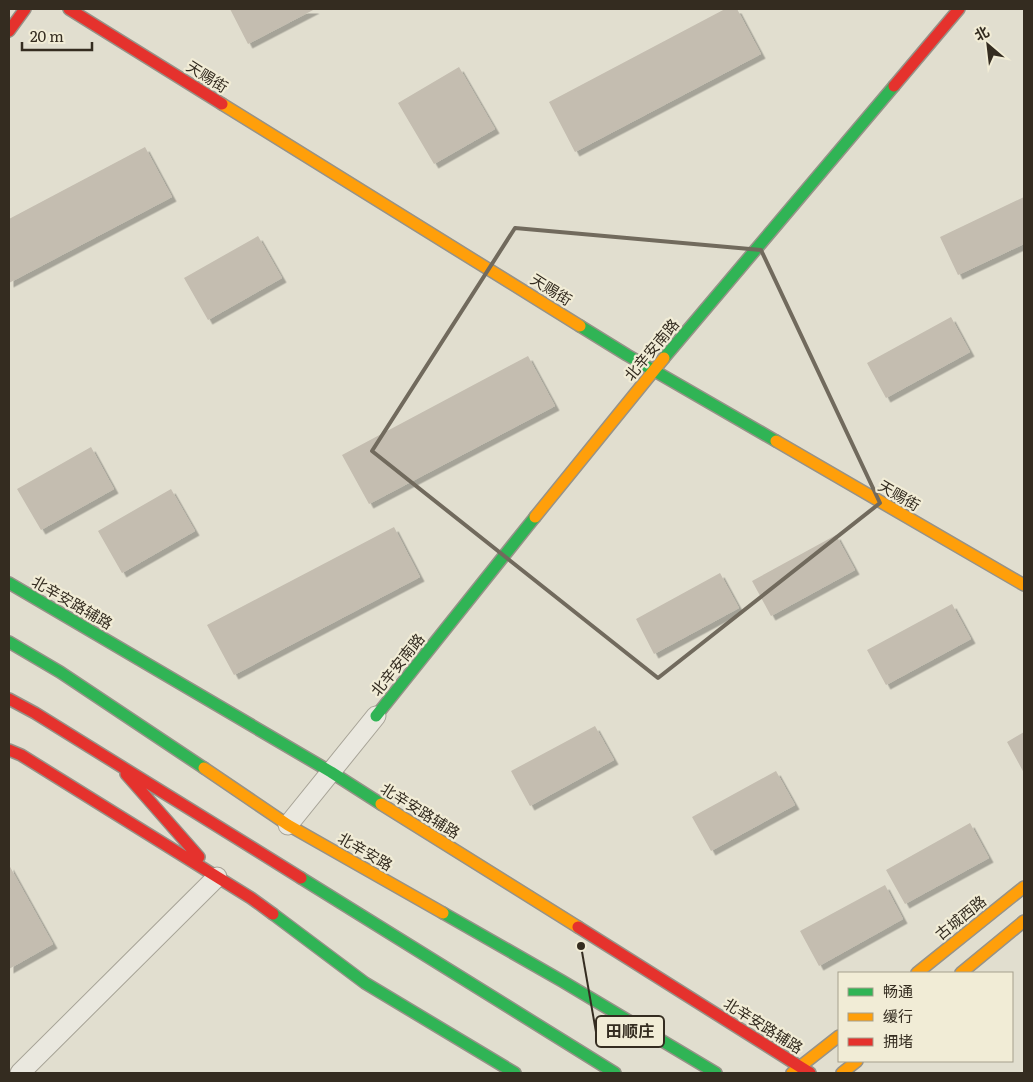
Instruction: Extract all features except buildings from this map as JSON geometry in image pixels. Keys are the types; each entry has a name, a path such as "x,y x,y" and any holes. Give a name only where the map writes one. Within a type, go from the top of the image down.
{"street":[{"path":"9,31 25,9"},
{"name":"天赐街","path":"69,9 653,371 1024,586"},
{"name":"北辛安南路","path":"376,716 653,371 959,9"},
{"name":"北辛安路辅路","path":"9,583 331,772 801,1071"},
{"name":"北辛安路","path":"9,642 60,672 288,825 562,981 716,1073"},
{"path":"9,700 35,713 118,764 616,1073"},
{"path":"288,825 376,716"},
{"path":"9,750 251,898 365,983 515,1073"},
{"path":"118,764 217,877"},
{"path":"20,1073 217,877"},
{"name":"古城西路","path":"918,972 1024,887"},
{"path":"962,972 1024,921"},
{"path":"801,1071 838,1037"},
{"path":"842,1073 856,1062"}],"highlighted area":[{"path":"515,228 761,250 880,503 658,678 372,451"}],"traffic: fast":[{"path":"664,358 894,86"},
{"path":"580,326 776,441"},
{"path":"376,716 535,517"},
{"path":"9,583 331,772 381,804"},
{"path":"9,642 60,672 204,768"},
{"path":"301,878 615,1073"},
{"path":"443,913 562,981 716,1073"},
{"path":"273,914 365,983 515,1073"}],"traffic: slow":[{"path":"222,104 580,326"},
{"path":"535,517 664,358"},
{"path":"776,441 1024,585"},
{"path":"204,768 288,825 443,913"},
{"path":"381,804 578,927"},
{"path":"918,972 1024,887"},
{"path":"962,972 1024,921"},
{"path":"792,1073 838,1037"},
{"path":"842,1073 856,1062"}],"traffic: jam":[{"path":"9,31 25,9"},
{"path":"69,9 222,104"},
{"path":"894,86 959,9"},
{"path":"9,699 35,713 301,878"},
{"path":"9,750 21,755 251,898 273,914"},
{"path":"126,774 199,857"},
{"path":"578,927 810,1073"}],"place":[{"name":"田顺庄","path":"581,946"}]}
